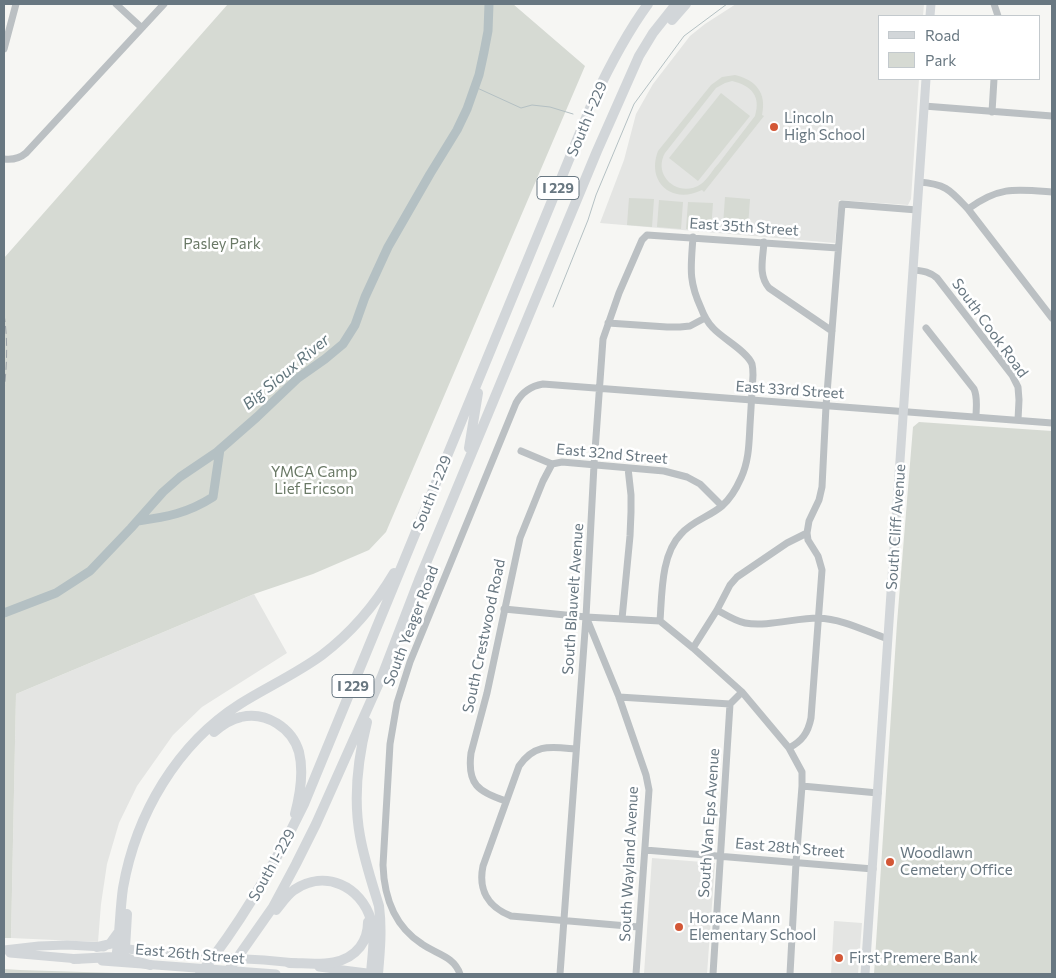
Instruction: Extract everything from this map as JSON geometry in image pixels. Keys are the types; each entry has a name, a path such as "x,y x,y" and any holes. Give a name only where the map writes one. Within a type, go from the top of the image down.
{"highway":[{"name":"South I-229","path":"200,974 244,914 290,833 308,794 593,102 614,58 648,4"},
{"name":"I 229","path":"639,56 653,33 676,4"},
{"path":"639,56 686,4"},
{"name":"South I-229","path":"226,974 272,907 306,845 382,676 419,580 596,151 639,56"},
{"path":"467,464 480,379"},
{"path":"97,947 110,944 117,936 123,889 134,842 150,806 174,766 206,731 228,712 308,664 336,644 348,632 371,608 388,584 422,516"},
{"path":"377,974 381,917 360,838 357,797 358,768 364,736 382,676"},
{"path":"74,959 113,957 121,950 132,875 145,832 158,804 183,764 199,747 222,726 242,717 262,717 275,722 292,737 298,751 301,771 298,798 294,818 279,854"},
{"path":"247,943 293,891 311,883 327,881 342,884 364,902 370,918 374,934 371,974"},
{"path":"289,962 329,963 348,958 358,950 366,937 368,924 366,908"},
{"path":"119,927 121,950"},
{"path":"121,950 150,965"}],"main road":[{"name":"South Cliff Avenue","path":"865,974 926,80"},
{"name":"East 26th Street","path":"4,951 39,946 67,945 189,956 289,962 377,974"},
{"name":"East 26th Street","path":"4,951 74,959 276,974"}],"street":[{"path":"4,49 16,4"},
{"path":"116,4 142,28"},
{"path":"4,159 15,159 26,153 164,4"},
{"path":"992,112 994,80"},
{"path":"924,106 1052,116"},
{"path":"919,182 937,184 954,194 968,209 1052,316"},
{"path":"968,209 987,197 1009,190 1021,189 1052,192"},
{"path":"789,748 803,738 810,725 822,570 818,556 808,540 807,533 809,521 819,500 822,487 826,406 842,204 917,210"},
{"name":"East 35th Street","path":"647,235 838,248"},
{"name":"South Blauvelt Avenue","path":"560,974 586,617 603,339 619,293 642,240 647,235"},
{"path":"660,621 665,567 673,544 680,534 692,524 722,506 741,478 748,459 753,376 751,363 746,354 724,339 705,318 692,284 690,271 693,237"},
{"path":"764,242 762,278 765,284 832,331"},
{"name":"South Cook Road","path":"913,270 932,273 937,278 1012,375 1018,387 1018,420"},
{"path":"608,323 680,327 690,326 705,318"},
{"path":"926,328 974,389 977,400 976,417"},
{"name":"East 33rd Street","path":"527,390 543,384 1052,423"},
{"name":"South Yeager Road","path":"460,974 454,963 448,958 423,945 409,935 398,922 386,894 383,880 383,865 390,744 397,703 410,662 516,402 527,390"},
{"name":"East 32nd Street","path":"521,451 552,464 562,462 664,471 687,477 700,484 722,506"},
{"name":"South Crestwood Road","path":"506,801 489,796 480,789 472,778 470,763 487,694 520,538 543,481 552,464"},
{"path":"622,619 631,512 628,468"},
{"path":"692,648 737,577 788,543 807,533"},
{"path":"504,609 586,617 660,621 742,692 789,748 802,772 790,974"},
{"path":"717,610 746,623 759,624 818,618 835,620 888,639"},
{"name":"South Wayland Avenue","path":"586,617 619,697 646,775 649,790 636,974"},
{"path":"619,697 730,704 742,692"},
{"name":"South Van Eps Avenue","path":"713,974 730,704"},
{"path":"576,748 543,748 525,757 519,766 483,866 481,883 484,892 496,909 511,916 639,927"},
{"path":"802,786 878,793"},
{"name":"East 28th Street","path":"645,850 873,868"}],"shaded area":[{"name":"Lincoln High School","path":"736,4 924,4 923,15 878,15 878,80 919,80 911,199 908,205 839,200 835,243 600,223 624,160 636,114 653,84 690,36"},
{"path":"254,594 287,653 202,707 173,735 137,786 119,823 107,864 98,942 11,938 16,694"},
{"name":"Horace Mann Elementary School","path":"652,858 715,863 707,974 644,974"},
{"path":"834,921 862,923 858,974 831,974"}],"green space":[{"name":"Pasley Park","path":"228,4 513,4 585,66 386,532 369,550 313,574 254,594 16,694 11,938 4,938 4,258"},
{"path":"735,75 754,84 763,100 762,115 764,116 704,192 702,190 681,195 672,192 664,188 659,181 655,162 658,151 711,85 722,77","holes":["732,81 750,89 756,97 757,109 755,116 701,184 693,188 684,189 670,183 662,170 665,153 716,88"]},
{"path":"721,93 750,116 698,181 669,158"},
{"path":"725,197 750,199 748,226 723,225"},
{"path":"629,198 654,199 652,227 627,225"},
{"path":"659,200 683,202 681,229 657,227"},
{"path":"688,202 713,203 711,231 686,229"},
{"path":"919,422 1052,431 1052,974 874,974 897,623 913,427"},
{"path":"4,969 20,970 147,974 4,974"}],"waterway":[{"name":"Big Sioux River","path":"4,613 56,593 90,571 163,492 180,477 217,452 298,378 343,344 355,325 365,297 388,247 457,130 467,109 479,75 484,52 488,31 489,4"},
{"path":"553,307 596,195 634,104 684,36 727,4"},
{"path":"475,87 521,108 532,105 550,107 573,114"},
{"path":"138,521 177,514 213,497 220,449"}],"railway":[{"path":"4,314 7,352 4,391"}],"place":[{"name":"Lincoln High School","path":"774,127"},
{"name":"Woodlawn Cemetery Office","path":"890,862"},
{"name":"Horace Mann Elementary School","path":"679,927"},
{"name":"First Premere Bank","path":"839,958"}],"park label":[{"name":"YMCA Camp Lief Ericson","path":"314,480"}]}
